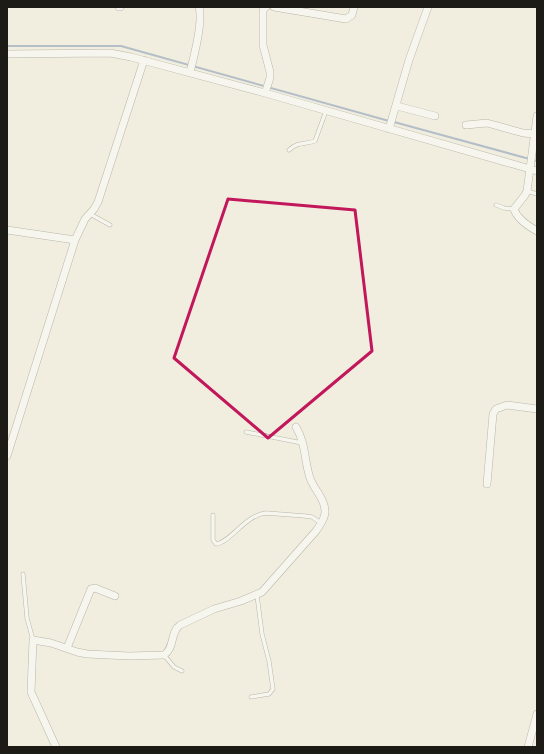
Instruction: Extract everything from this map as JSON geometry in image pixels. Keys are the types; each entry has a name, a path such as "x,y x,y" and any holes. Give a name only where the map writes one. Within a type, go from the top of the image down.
{"street":[{"path":"190,72 200,18 199,7"},
{"path":"266,7 263,10 262,38 270,72 270,78 266,91"},
{"path":"274,7 346,19 352,15 354,7"},
{"path":"389,129 428,7"},
{"path":"7,54 110,53 144,60 266,91 326,111 532,169"},
{"path":"7,456 75,240 85,219 98,202 144,60"},
{"path":"396,106 435,116"},
{"path":"537,116 534,156 527,191 514,209 517,216 521,220 537,231"},
{"path":"466,125 487,123 523,133 535,134"},
{"path":"7,230 75,240"},
{"path":"487,484 493,414 496,409 507,405 537,409"},
{"path":"56,747 31,692 33,640 67,648 77,652 100,655 164,655 171,648 175,631 180,625 214,608 241,601 262,592 322,523 325,515 323,501 310,479 303,443 296,427"},
{"path":"67,648 91,589 95,588 115,596"},
{"path":"528,747 537,714"}],"lane":[{"path":"288,150 299,143 315,141 326,111"},
{"path":"527,191 537,194"},
{"path":"496,205 514,209"},
{"path":"90,214 110,225"},
{"path":"246,432 303,443"},
{"path":"213,515 214,540 216,544 222,543 250,519 260,513 312,517 322,523"},
{"path":"23,574 27,618 33,640"},
{"path":"251,697 269,694 273,689 269,661 262,634 257,595"},
{"path":"164,655 174,667 182,671"}],"highlighted area":[{"path":"228,199 355,210 372,351 268,438 174,358"}],"waterway":[{"path":"7,46 121,46 389,121"},
{"path":"394,122 537,161"}]}
